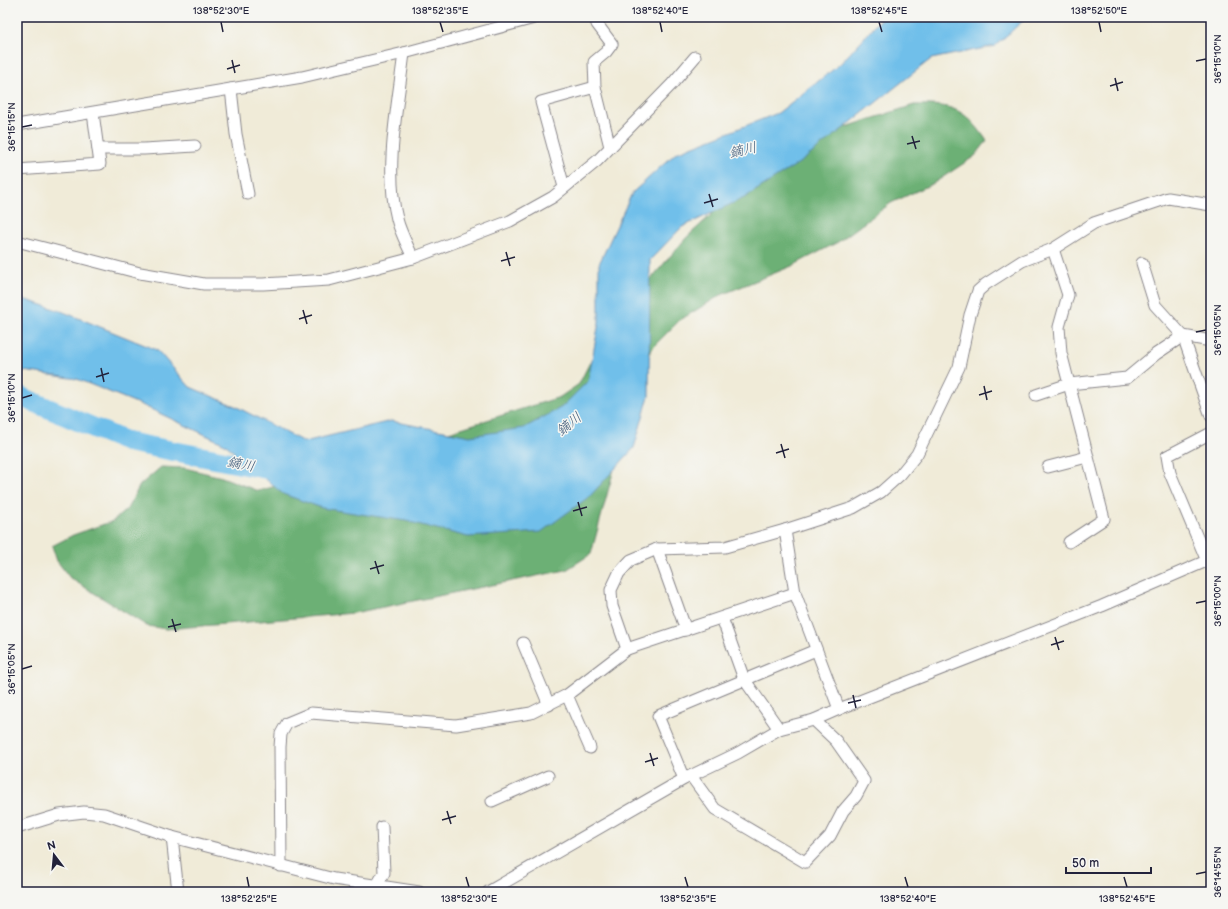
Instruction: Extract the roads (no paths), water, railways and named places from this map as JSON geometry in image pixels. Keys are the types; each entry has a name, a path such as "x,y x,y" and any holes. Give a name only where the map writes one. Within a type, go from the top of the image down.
{"street":[{"path":"17,125 302,77 404,54 538,17"},
{"path":"595,17 597,24 612,44 606,52 594,62 595,87 610,147"},
{"path":"404,54 391,166 392,188 397,219 413,258"},
{"path":"17,241 140,273 204,284 264,284 329,280 413,258 510,221 553,197 597,161 672,84 695,57"},
{"path":"564,187 541,102 595,87"},
{"path":"231,89 236,134 248,194"},
{"path":"17,170 100,164 93,113"},
{"path":"98,149 144,149 195,146"},
{"path":"627,649 612,606 611,590 619,573 631,560 657,549 725,547 854,508 881,492 900,474 917,454 959,367 970,315 978,291 1022,261 1053,249 1094,223 1168,198 1211,205"},
{"path":"1053,249 1068,295 1059,327 1061,353 1104,519 1069,542"},
{"path":"1142,264 1155,305 1183,336 1211,416"},
{"path":"1036,395 1070,384 1127,378 1156,354 1183,336 1211,340"},
{"path":"488,892 688,778 738,753 779,729 814,720 1102,606 1209,560 1170,473 1167,456 1211,432"},
{"path":"1048,467 1087,457"},
{"path":"785,530 795,593 839,709"},
{"path":"657,549 686,630"},
{"path":"281,866 281,734 287,723 297,717 311,713 456,724 531,713 567,695 627,649 795,593"},
{"path":"722,618 744,680 779,729"},
{"path":"523,643 549,705"},
{"path":"814,720 836,741 864,781 856,796 843,811 830,836 805,862 715,809 688,778 658,716 816,650"},
{"path":"567,695 590,748"},
{"path":"492,801 548,776"},
{"path":"17,828 59,815 84,812 104,814 172,836 281,866 334,879 419,892"},
{"path":"377,885 384,873 382,827"},
{"path":"172,836 178,892"}],"water":[{"path":"883,17 1027,17 995,46 931,59 802,161 744,198 682,227 650,260 649,396 634,448 590,496 541,532 468,537 406,521 322,508 283,494 225,444 144,406 77,379 17,370 17,297 61,311 157,350 190,387 235,406 304,442 391,421 470,436 524,428 562,407 588,381 599,322 599,264 632,193 676,153 778,113 840,64"}],"waterway":[{"name":"鏑川","path":"17,395 127,442 277,471"}]}
